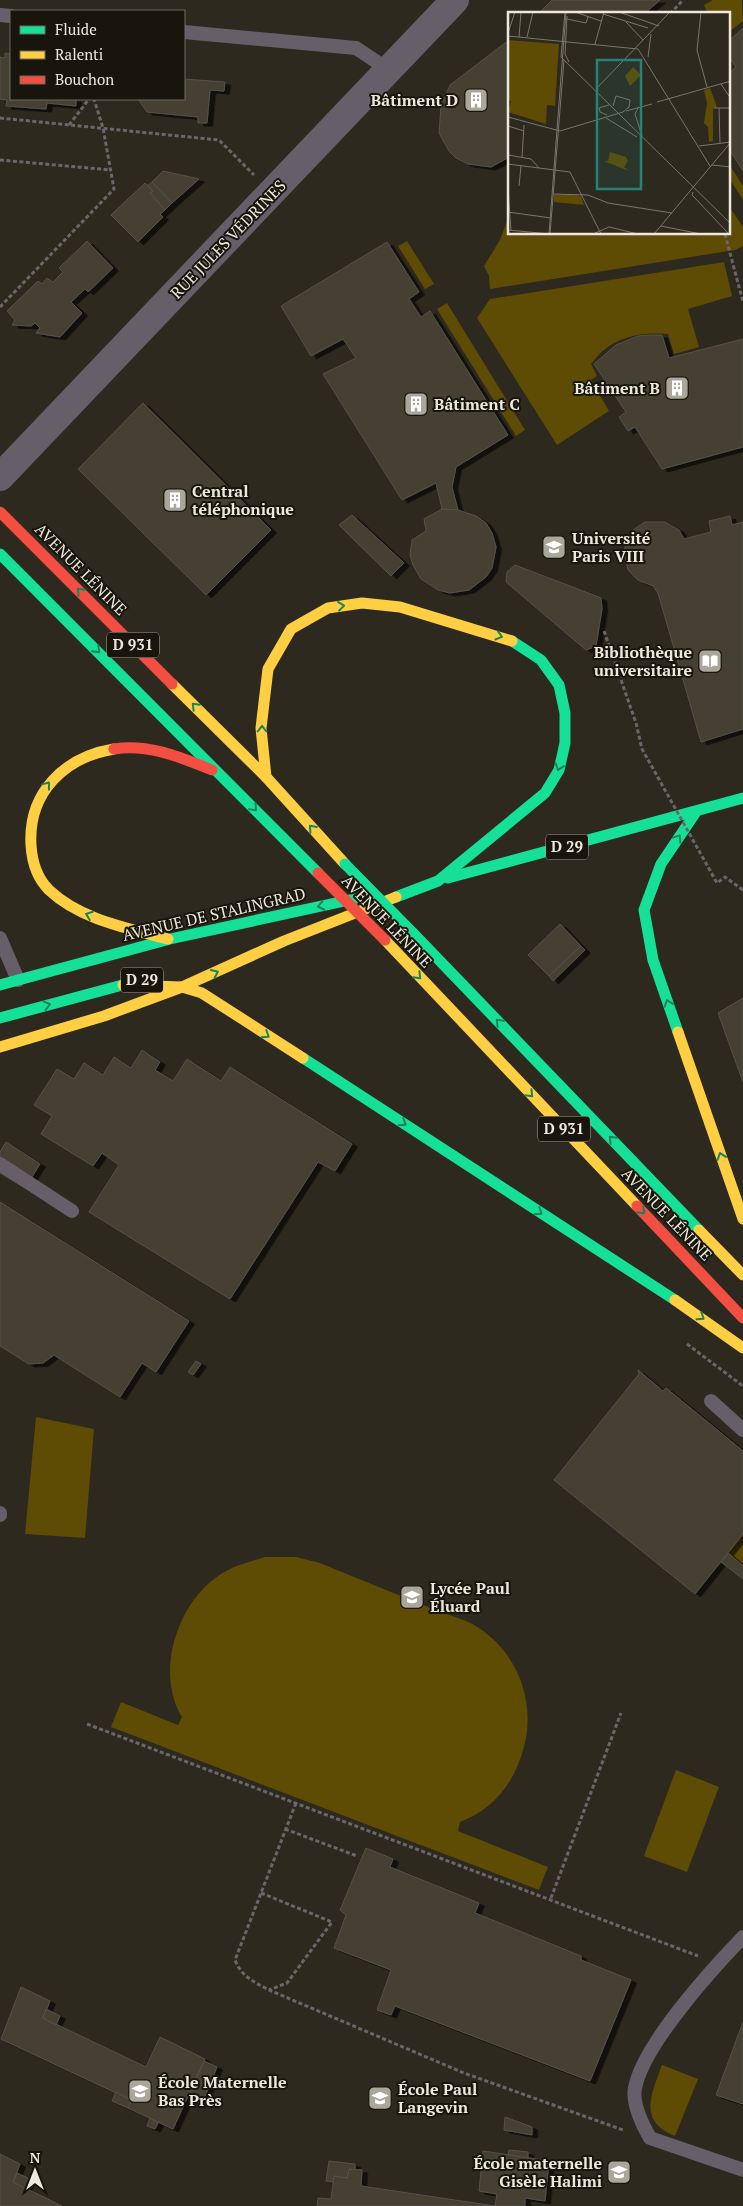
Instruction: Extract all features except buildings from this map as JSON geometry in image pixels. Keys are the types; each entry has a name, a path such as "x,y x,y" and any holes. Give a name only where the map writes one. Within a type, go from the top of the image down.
{"main road":[{"name":"AVENUE LÉNINE","path":"0,512 266,777 345,864 743,1275"},
{"name":"AVENUE LÉNINE","path":"0,554 220,773 384,940 743,1318"},
{"path":"266,777 262,728 268,669 291,629 328,608 362,603 400,607 511,640 541,660 559,686 565,713 565,743 559,770 546,793 438,881"},
{"path":"170,939 85,914 64,903 48,890 36,871 33,861 31,834 34,809 45,786 57,773 88,755 113,748 140,748 162,752 220,773"},
{"name":"AVENUE DE STALINGRAD","path":"0,985 170,939 438,881 743,798"},
{"path":"696,812 661,864 644,910 653,960 736,1179 743,1218"},
{"name":"AVENUE DE STALINGRAD","path":"0,1047 104,1016 182,988 284,941 438,881"},
{"name":"AVENUE DE STALINGRAD","path":"208,962 284,941"},
{"name":"D 29","path":"0,1018 160,975"},
{"path":"122,985 182,988 202,993 660,1290 743,1348"},
{"path":"199,1008 226,1008"},
{"path":"104,1016 156,1009"}],"street":[{"name":"RUE JULES VÉDRINES","path":"0,477 456,0"}],"lane":[{"path":"185,32 356,48 389,70"},
{"path":"0,938 18,980"},
{"path":"0,1164 72,1212"},
{"path":"711,1401 743,1430"},
{"path":"743,1937 717,1963 646,2056 634,2089 640,2119 650,2138 743,2170"}],"path":[{"path":"672,12 683,0"},
{"path":"69,125 88,100"},
{"path":"0,307 114,189 103,128 94,100"},
{"path":"0,118 219,140 272,193"},
{"path":"0,160 111,170"},
{"path":"725,235 743,302"},
{"path":"604,631 636,723 642,749 717,883 725,877 743,890"},
{"path":"550,1898 621,1713"},
{"path":"86,1724 550,1898 717,1963"},
{"path":"296,1803 235,1960 238,1970 251,1981 269,1990 464,2073 650,2138"},
{"path":"286,1829 358,1856"},
{"path":"261,1893 332,1922 287,1983 269,1990"}],"shaded area":[{"path":"713,0 742,0 743,21 730,31 730,12 707,12 704,5"},
{"path":"730,166 743,186 743,200 730,180"},
{"path":"730,208 743,227 743,246 735,250 490,289 489,276 484,266 500,240 508,219 508,235 730,235"},
{"path":"407,241 434,284 425,289 398,246"},
{"path":"724,262 732,296 688,309 699,347 674,354 668,334 660,333 634,336 611,345 600,353 591,364 597,376 591,380 609,411 557,445 477,318 490,299"},
{"path":"447,303 525,430 516,436 437,309"},
{"path":"36,1417 94,1429 85,1538 25,1534"},
{"path":"743,1534 743,1566 728,1553"},
{"path":"265,1557 296,1557 320,1563 468,1622 493,1639 504,1651 514,1665 521,1680 525,1696 528,1713 524,1747 509,1783 493,1802 483,1810 460,1822 458,1831 548,1867 539,1890 111,1727 121,1702 178,1725 182,1717 174,1698 170,1678 171,1656 176,1635 185,1615 196,1596 211,1581 228,1570"},
{"path":"676,1770 719,1787 687,1872 644,1856"},
{"path":"662,2065 698,2079 675,2136 663,2130 656,2123 650,2106"}],"traffic: fast":[{"path":"0,554 318,873"},
{"path":"396,897 438,881 545,793 559,770 565,743 565,713 559,685 541,660 512,641"},
{"path":"448,878 743,798"},
{"path":"678,1032 653,960 644,910 661,864 696,812"},
{"path":"345,864 413,933"},
{"path":"0,985 170,939 354,899"},
{"path":"413,933 699,1230"},
{"path":"0,1018 141,980"},
{"path":"303,1058 675,1300"}],"traffic: slow":[{"path":"266,777 261,728 268,669 291,629 328,608 362,603 400,607 512,641"},
{"path":"172,684 266,777 345,864"},
{"path":"114,749 96,753 65,769 43,793 36,809 32,826 31,845 34,864 38,875 49,890 75,909 105,922 168,939"},
{"path":"0,1047 104,1016 182,987 284,941 396,897"},
{"path":"385,940 637,1206"},
{"path":"123,985 182,987 202,993 303,1058"},
{"path":"678,1032 743,1219"},
{"path":"699,1230 743,1275"},
{"path":"675,1300 743,1348"}],"traffic: jam":[{"path":"0,512 172,684"},
{"path":"114,749 139,748 152,750 177,756 212,770"},
{"path":"318,873 385,940"},
{"path":"637,1206 743,1318"}],"place":[{"name":"Bâtiment D","path":"476,100"},
{"name":"Bâtiment B","path":"677,388"},
{"name":"Bâtiment C","path":"416,404"},
{"name":"Central téléphonique","path":"175,500"},
{"name":"Université Paris VIII","path":"554,547"},
{"name":"Bibliothèque universitaire","path":"710,661"},
{"name":"Lycée Paul Éluard","path":"412,1597"},
{"name":"École Maternelle Bas Près","path":"140,2091"},
{"name":"École Paul Langevin","path":"380,2098"},
{"name":"École maternelle Gisèle Halimi","path":"619,2172"}]}
